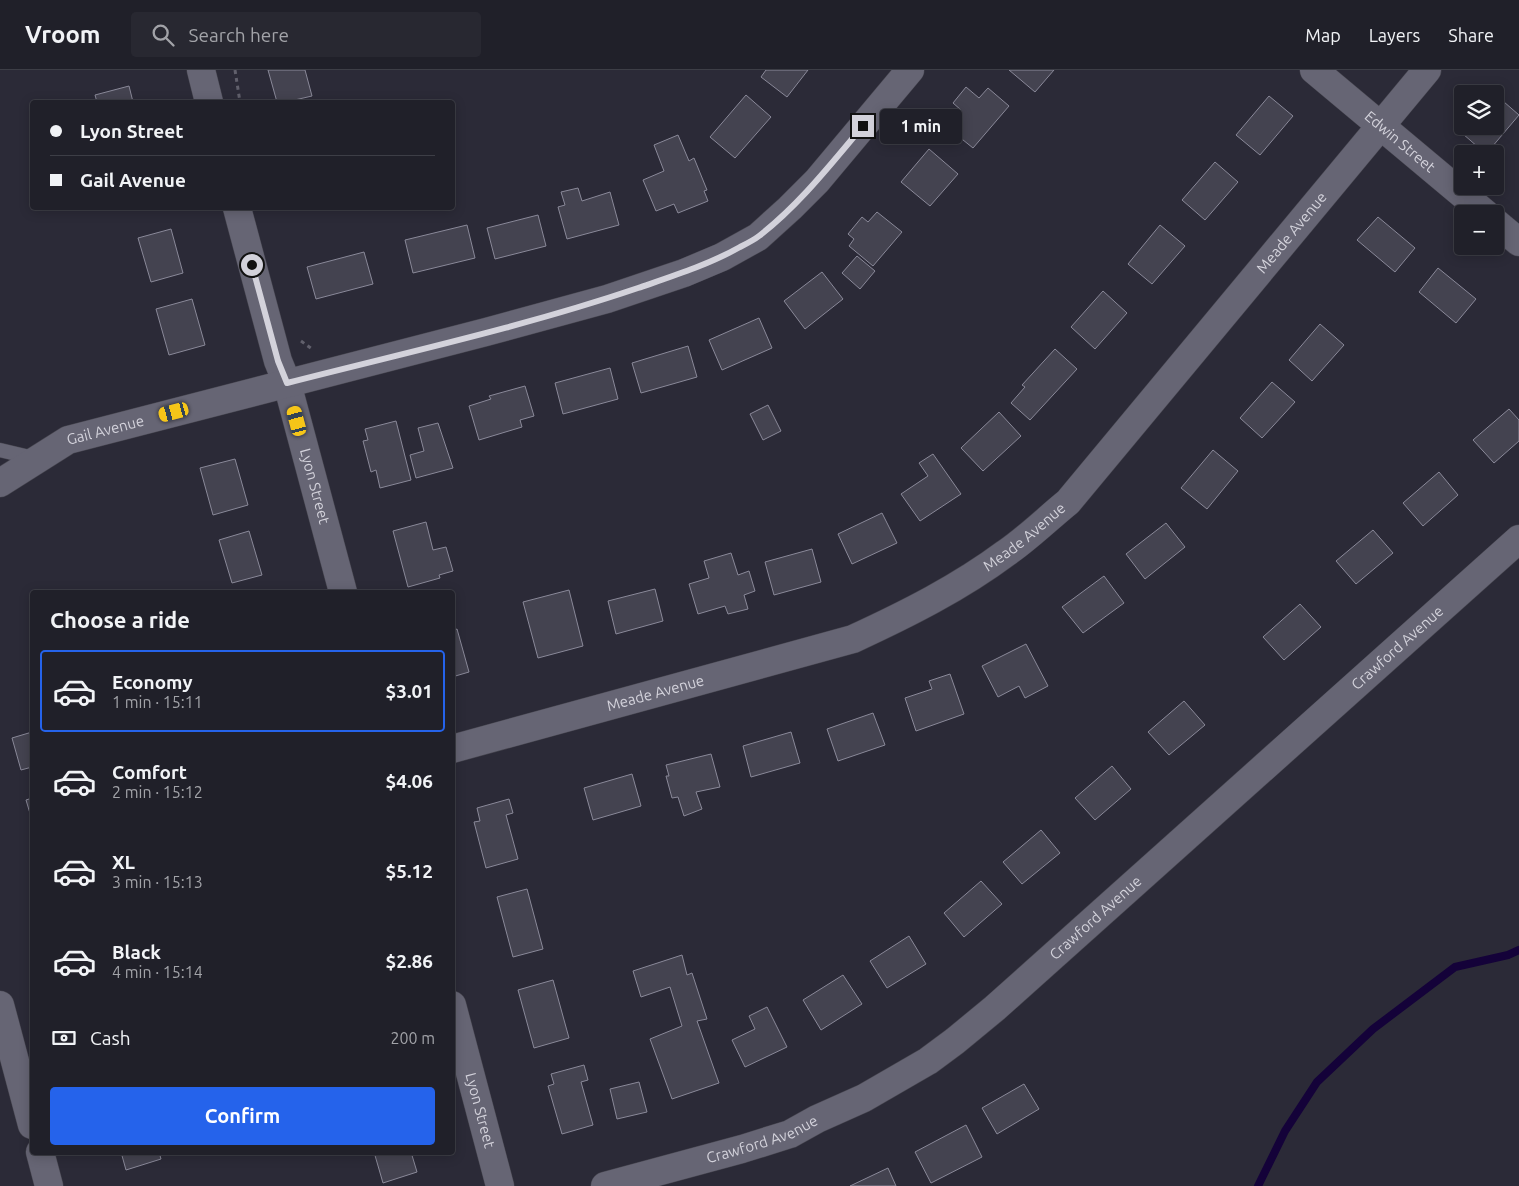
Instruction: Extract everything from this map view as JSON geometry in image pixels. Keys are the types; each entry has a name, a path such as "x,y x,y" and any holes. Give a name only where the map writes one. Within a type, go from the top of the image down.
{"street":[{"path":"201,70 208,100"},
{"name":"Gail Avenue","path":"19,471 68,440 282,372 486,332 606,299 684,273 722,257 758,237 790,208 817,181 910,70"},
{"name":"Edwin Street","path":"1314,70 1475,205"},
{"name":"Meade Avenue","path":"455,749 853,639 906,614 963,583 1007,553 1068,502 1380,124 1427,70"},
{"name":"Lyon Street","path":"237,210 342,590"},
{"path":"1504,230 1519,242"},
{"name":"Crawford Avenue","path":"605,1186 790,1134 817,1119 864,1098 928,1061 995,1008 1519,539"},
{"path":"0,1005 30,1118"},
{"name":"Lyon Street","path":"455,1016 500,1186"},
{"path":"41,1155 49,1186"}],"lane":[{"path":"0,450 19,471"}],"path":[{"path":"235,70 240,100"},
{"path":"282,372 315,351"}],"building":[{"path":"268,70 305,70 312,96 295,100 276,100"},
{"path":"766,70 808,70 787,97 761,77"},
{"path":"1009,70 1054,70 1035,92"},
{"path":"129,86 132,100 96,100 95,95"},
{"path":"966,87 979,98 988,88 1009,106 973,148 947,127 961,110 953,103"},
{"path":"746,95 771,117 735,158 710,137"},
{"path":"1269,96 1293,116 1260,155 1236,135"},
{"path":"1504,102 1519,115 1504,133"},
{"path":"678,135 689,161 694,158 707,190 704,191 708,201 678,213 674,204 656,211 643,180 664,171 654,145"},
{"path":"1464,135 1502,135 1494,145 1476,145"},
{"path":"929,149 958,174 930,206 901,182"},
{"path":"1215,162 1238,182 1205,220 1182,200"},
{"path":"578,188 582,201 610,192 619,225 567,239 558,207 565,205 561,192"},
{"path":"877,212 902,232 873,266 849,246 854,239 848,234 862,217 868,222"},
{"path":"538,215 546,246 495,259 487,228"},
{"path":"1378,217 1415,248 1395,272 1357,240"},
{"path":"467,225 475,258 413,273 405,240"},
{"path":"1160,225 1185,246 1152,284 1128,264"},
{"path":"171,229 183,273 151,282 138,238"},
{"path":"364,252 373,284 316,299 307,267"},
{"path":"857,256 875,271 860,289 842,273"},
{"path":"1438,268 1476,299 1456,323 1419,292"},
{"path":"822,272 843,299 805,329 784,301"},
{"path":"1103,291 1127,313 1095,349 1071,327"},
{"path":"192,299 205,345 169,355 156,309"},
{"path":"759,318 772,348 722,370 709,340"},
{"path":"1320,324 1344,345 1312,381 1289,360"},
{"path":"688,346 697,377 641,393 632,363"},
{"path":"1055,349 1077,369 1030,420 1011,403 1025,387 1022,385"},
{"path":"610,368 618,399 563,414 555,383"},
{"path":"1272,382 1295,402 1262,438 1240,418"},
{"path":"525,386 534,416 520,420 522,427 479,440 469,406 491,399 489,396"},
{"path":"768,405 781,431 763,440 750,414"},
{"path":"1509,409 1519,420 1519,441 1494,463 1473,440"},
{"path":"999,412 1021,436 983,471 961,448"},
{"path":"396,421 411,480 380,488 376,470 371,472 363,441 368,440 365,429"},
{"path":"438,423 453,468 416,478 410,455 424,451 418,428"},
{"path":"1213,450 1238,471 1207,509 1181,488"},
{"path":"933,454 961,494 920,521 901,494 928,476 919,463"},
{"path":"235,459 248,505 213,515 200,468"},
{"path":"1439,472 1458,495 1423,526 1403,503"},
{"path":"882,513 897,543 852,564 838,534"},
{"path":"426,522 433,550 446,547 453,571 439,575 440,578 408,587 393,531"},
{"path":"1166,523 1185,547 1145,579 1126,554"},
{"path":"1373,530 1393,553 1356,584 1336,561"},
{"path":"249,531 262,575 232,583 219,540"},
{"path":"812,549 821,582 774,595 765,562"},
{"path":"731,553 738,575 749,571 755,591 744,595 748,609 728,614 725,606 698,614 689,584 709,578 704,561"},
{"path":"1104,576 1124,603 1083,633 1062,607"},
{"path":"655,589 663,621 616,634 608,601"},
{"path":"569,590 583,646 538,658 523,602"},
{"path":"1300,604 1321,627 1284,660 1263,637"},
{"path":"457,629 469,672 455,676 455,630"},
{"path":"1026,644 1048,686 1025,698 1019,686 998,697 982,666"},
{"path":"950,674 964,714 916,731 905,698 932,689 929,681"},
{"path":"1184,701 1205,725 1169,755 1148,732"},
{"path":"873,713 885,745 838,761 827,729"},
{"path":"791,732 800,763 751,777 743,746"},
{"path":"30,733 30,768 21,770 12,738"},
{"path":"711,754 720,787 696,792 702,809 684,816 678,797 672,798 666,776 669,776 666,765"},
{"path":"1112,766 1131,789 1095,820 1075,798"},
{"path":"632,774 641,806 593,820 584,788"},
{"path":"30,799 30,813 26,800"},
{"path":"509,799 513,813 506,815 518,859 486,868 474,822 480,821 477,808"},
{"path":"1041,830 1060,853 1022,884 1003,862"},
{"path":"981,881 1002,904 964,937 944,913"},
{"path":"527,889 543,949 513,957 497,897"},
{"path":"909,936 926,964 887,988 870,961"},
{"path":"682,955 687,975 692,973 707,1019 697,1021 719,1083 672,1099 650,1039 682,1026 670,987 641,997 633,971"},
{"path":"843,975 862,1004 821,1030 803,1000"},
{"path":"553,980 569,1038 534,1048 518,990"},
{"path":"767,1007 787,1047 745,1067 732,1040 755,1029 749,1016"},
{"path":"584,1065 588,1080 581,1082 593,1125 562,1134 548,1086 554,1084 551,1074"},
{"path":"639,1082 647,1112 617,1119 610,1089"},
{"path":"1024,1084 1039,1109 997,1134 982,1108"},
{"path":"966,1125 982,1157 931,1183 915,1152"},
{"path":"122,1155 160,1155 161,1159 126,1170"},
{"path":"375,1155 412,1155 417,1172 383,1183"},
{"path":"888,1168 896,1186 850,1186"}],"waterway":[{"path":"1258,1186 1285,1131 1317,1082 1373,1029 1455,967 1508,955 1519,950"}],"route":[{"path":"252,265 278,361 287,383 606,299 684,273 722,257 758,237 790,208 817,181 863,126"}]}
